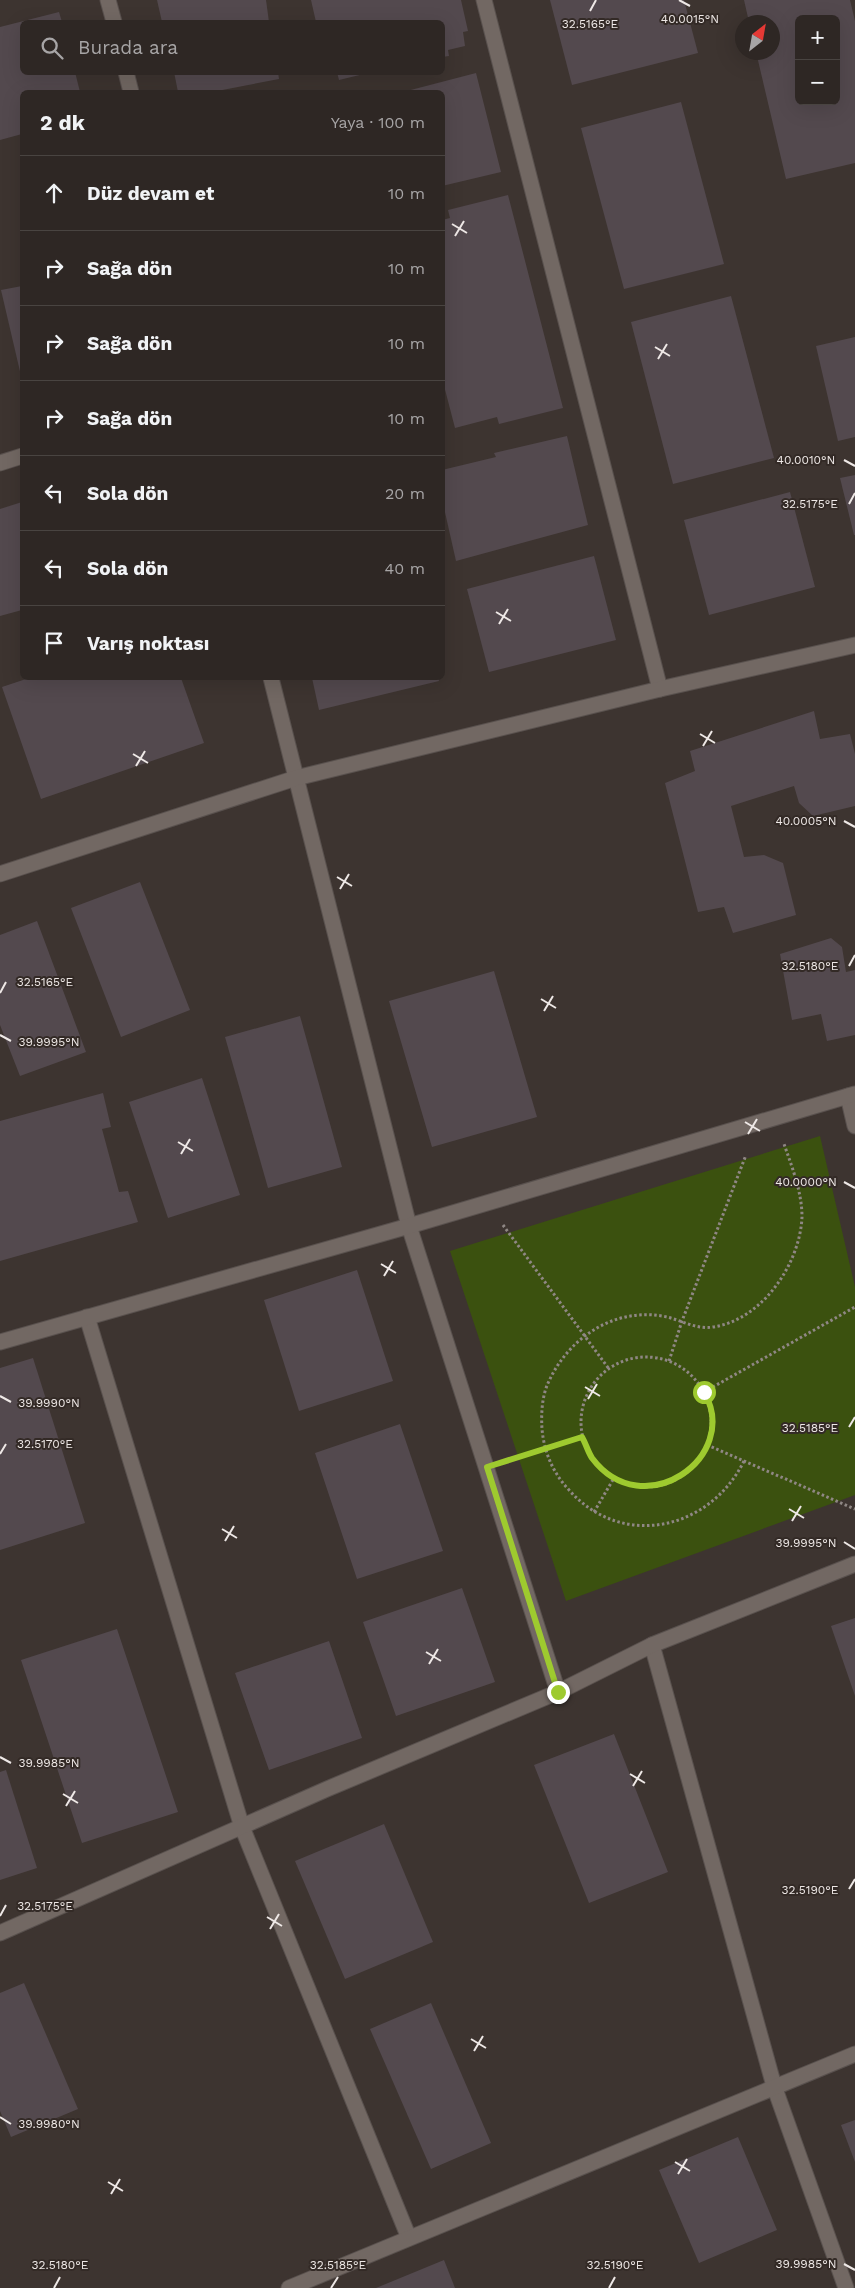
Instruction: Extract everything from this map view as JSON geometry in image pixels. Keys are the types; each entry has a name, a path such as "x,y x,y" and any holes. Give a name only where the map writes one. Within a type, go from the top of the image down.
{"street":[{"path":"108,0 113,20"},
{"path":"484,0 660,689"},
{"path":"127,75 130,90"},
{"path":"0,463 20,457"},
{"path":"0,874 296,778 660,689 855,645"},
{"path":"272,680 409,1226 558,1692"},
{"path":"0,1342 485,1204 852,1095 855,1126"},
{"path":"87,1317 242,1827 409,2238"},
{"path":"0,1933 558,1692 652,1645 855,1564"},
{"path":"652,1645 774,2086 846,2288"},
{"path":"289,2288 855,2054"}],"path":[{"path":"669,1361 682,1321 766,1120"},
{"path":"744,1461 734,1478 720,1495 701,1510 686,1518 667,1524 646,1526 629,1524 594,1512 561,1481 545,1448 542,1420 548,1382 561,1359 573,1345 607,1323 639,1315 661,1316 682,1321 698,1328 714,1327 741,1317 761,1303 774,1288 791,1263 799,1240 802,1216 796,1178 766,1120"},
{"path":"485,1204 609,1369"},
{"path":"704,1392 855,1307"},
{"path":"639,1357 661,1358 682,1367 697,1381 704,1392 708,1399 712,1419 707,1445 700,1459 685,1474 666,1484 646,1487 625,1483 614,1478 606,1473 592,1457 582,1437 581,1414 587,1394 600,1375 618,1363 639,1357"},
{"path":"487,1467 582,1437"},
{"path":"707,1445 855,1509"},
{"path":"594,1512 614,1478"}],"green space":[{"path":"820,1136 855,1287 855,1495 566,1601 450,1251"}],"building":[{"path":"157,0 266,0 269,20 162,20"},
{"path":"311,0 461,0 468,31 463,32 465,46 448,50 449,56 445,57 445,20 316,20"},
{"path":"550,0 684,0 698,53 572,85"},
{"path":"744,0 850,0 855,21 855,163 786,179 758,60 780,60 780,15 747,15"},
{"path":"59,12 61,20 28,20"},
{"path":"20,22 20,75 76,75 80,90 20,90 20,135 0,140 0,27"},
{"path":"476,73 501,172 445,185 445,90 411,90"},
{"path":"175,75 278,75 279,79 222,90 178,90"},
{"path":"338,75 360,75 339,80"},
{"path":"681,102 724,264 624,289 581,128"},
{"path":"508,195 563,408 499,424 497,417 455,428 445,390 445,219 450,218 448,210"},
{"path":"20,286 20,371 1,290"},
{"path":"731,296 774,458 673,484 631,322"},
{"path":"855,337 855,437 838,441 816,346"},
{"path":"567,436 588,525 456,561 445,512 445,469 496,457 494,453"},
{"path":"855,475 855,535 854,535 840,478"},
{"path":"790,492 815,587 709,615 684,520"},
{"path":"20,503 20,611 0,616 0,509"},
{"path":"594,556 616,640 489,672 467,589"},
{"path":"23,680 182,680 204,743 41,799 2,687"},
{"path":"312,680 439,681 319,710"},
{"path":"814,711 820,739 850,734 855,754 855,806 813,816 799,803 794,786 731,806 744,857 764,855 783,863 796,915 733,933 724,907 698,912 665,783 695,771 690,751"},
{"path":"140,882 190,1010 121,1037 71,908"},
{"path":"37,921 86,1052 20,1076 0,1025 0,935"},
{"path":"831,938 842,947 846,972 855,970 855,1035 827,1041 821,1014 792,1020 780,954"},
{"path":"494,971 537,1117 432,1147 389,1001"},
{"path":"300,1016 342,1167 268,1188 225,1037"},
{"path":"202,1078 240,1195 168,1218 129,1102"},
{"path":"103,1093 111,1127 102,1129 119,1192 128,1191 138,1222 0,1261 0,1121"},
{"path":"357,1270 393,1381 299,1411 264,1300"},
{"path":"33,1358 85,1523 0,1550 0,1368"},
{"path":"400,1424 443,1551 357,1579 315,1453"},
{"path":"462,1588 495,1682 396,1716 363,1622"},
{"path":"855,1618 855,1696 831,1626"},
{"path":"117,1629 178,1812 82,1843 21,1660"},
{"path":"329,1641 362,1738 269,1770 235,1673"},
{"path":"614,1734 668,1872 589,1903 534,1765"},
{"path":"6,1770 37,1868 0,1880 0,1772"},
{"path":"384,1824 433,1942 345,1979 295,1861"},
{"path":"24,1983 78,2109 11,2137 0,2111 0,1993"},
{"path":"431,2003 491,2143 431,2169 370,2029"},
{"path":"855,2120 855,2162 841,2125"},
{"path":"738,2137 777,2230 699,2263 659,2170"},
{"path":"444,2260 455,2288 376,2288"}],"route":[{"path":"558,1692 487,1467 582,1437 592,1457 606,1473 614,1478 625,1483 646,1487 666,1484 685,1474 700,1459 709,1440 712,1419 708,1399 704,1392"}]}
